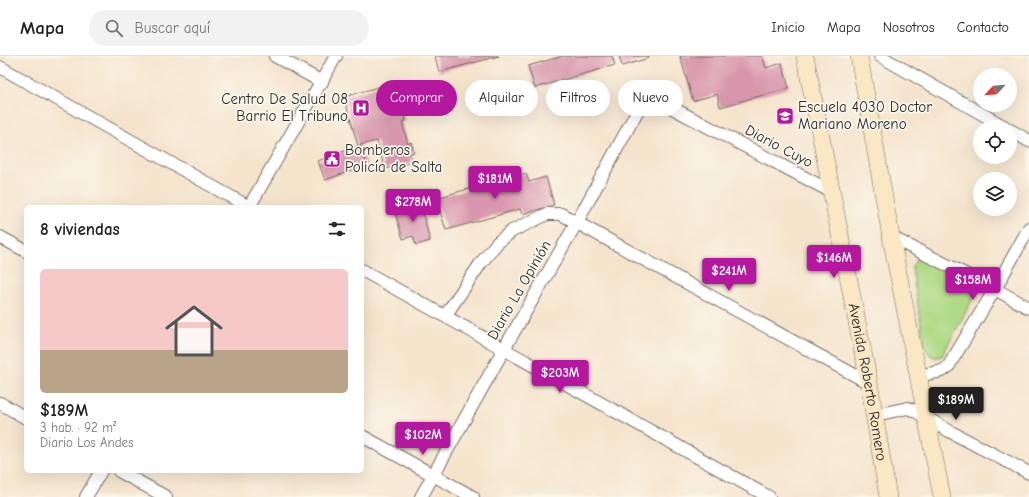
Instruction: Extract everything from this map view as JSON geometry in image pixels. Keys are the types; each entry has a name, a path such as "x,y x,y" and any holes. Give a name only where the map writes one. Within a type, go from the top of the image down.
{"main road":[{"name":"Avenida Roberto Romero","path":"805,56 875,415 887,495"},
{"path":"860,56 891,237 942,497"}],"street":[{"path":"275,56 322,82"},
{"path":"250,205 336,56"},
{"path":"880,56 993,120"},
{"path":"0,67 245,205"},
{"name":"Diario Cuyo","path":"683,114 832,192"},
{"name":"Diario La Opinión","path":"421,497 577,222 635,116"},
{"path":"1017,134 1029,140"},
{"path":"445,316 481,263 497,243 512,231 547,214 561,214 869,383"},
{"path":"918,376 942,371 948,367 995,289 1029,228"},
{"path":"0,237 24,250"},
{"path":"891,237 995,289 1029,308"},
{"path":"364,271 769,497"},
{"path":"0,403 24,417"},
{"path":"875,415 908,408 1029,473"},
{"path":"364,437 472,497"},
{"path":"86,497 100,473"},
{"path":"123,473 166,497"}],"green space":[{"path":"921,258 977,291 942,356 936,358 930,355 925,349 913,276 912,267 916,260"}],"building":[{"path":"435,56 499,56 439,72"},
{"path":"563,56 612,56 615,65 563,80 546,80 546,85 538,87 538,80 532,80 528,66"},
{"path":"619,56 649,56 649,58 622,66"},
{"path":"680,56 762,56 766,68 782,63 789,88 720,107 717,94 693,101"},
{"path":"376,88 376,116 405,116 406,121 402,122 408,144 411,142 414,152 410,153 412,162 385,169 377,141 360,145 367,165 325,180 318,161 358,146 344,97"},
{"path":"526,173 529,182 546,177 554,205 522,214 520,209 446,230 436,198"},
{"path":"420,202 430,241 416,245 413,236 403,239 394,209"}],"place":[{"name":"Centro De Salud 08 Barrio El Tribuno","path":"361,108"},
{"name":"Escuela 4030 Doctor Mariano Moreno","path":"785,116"},
{"name":"Bomberos Policía de Salta","path":"332,159"}]}
